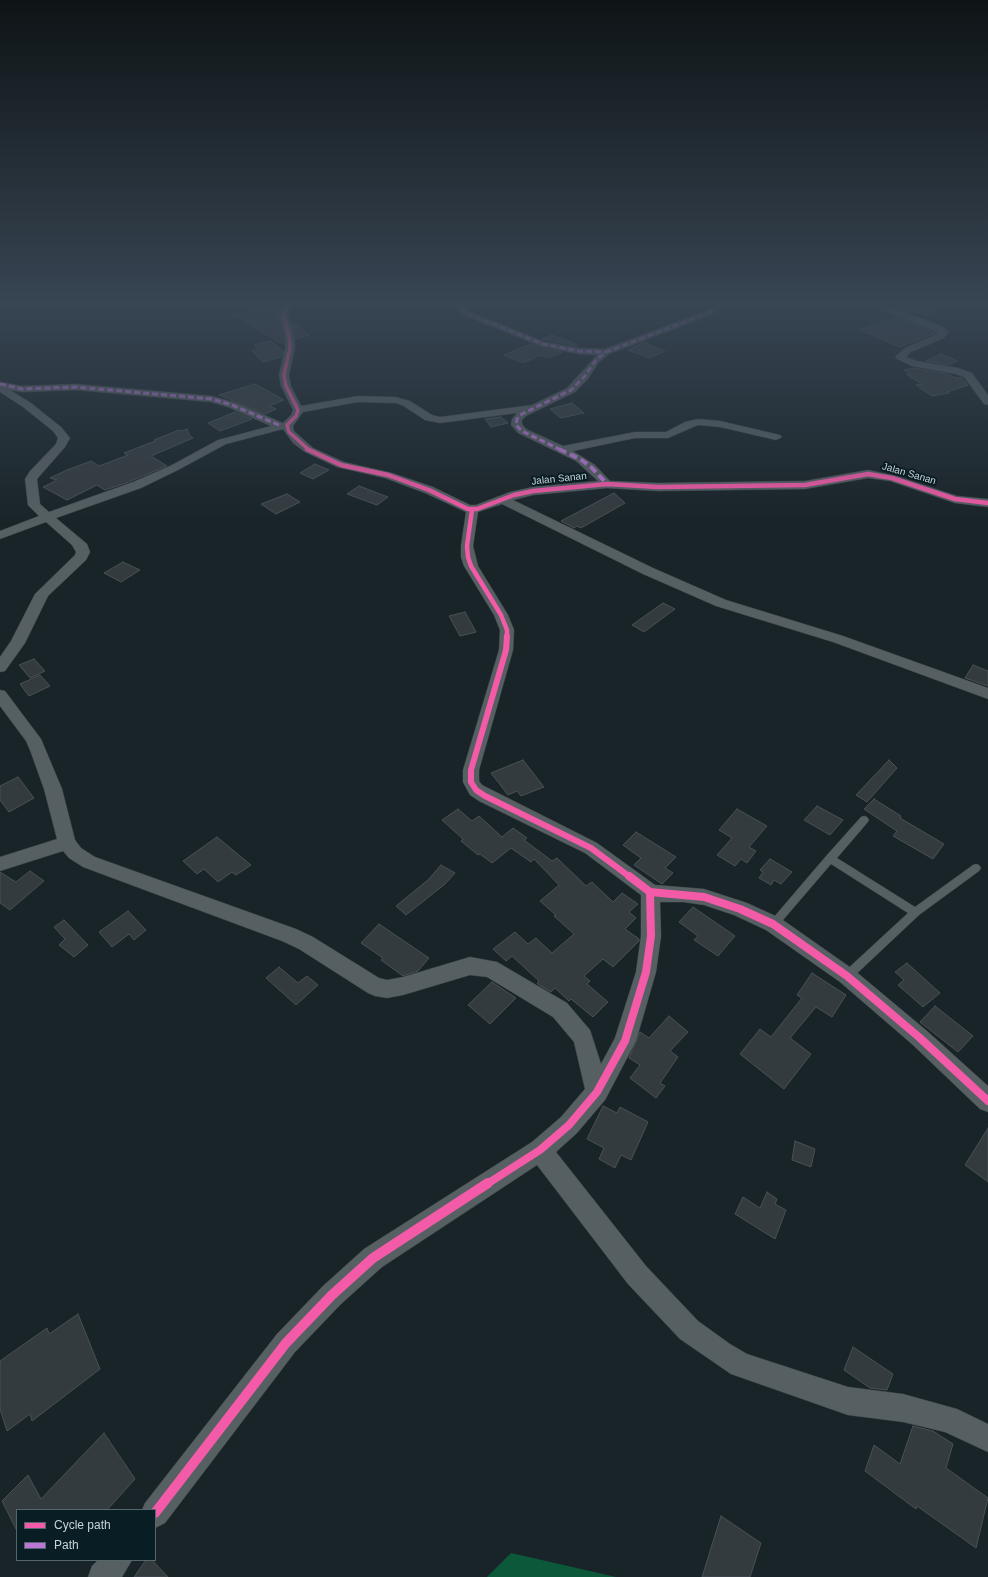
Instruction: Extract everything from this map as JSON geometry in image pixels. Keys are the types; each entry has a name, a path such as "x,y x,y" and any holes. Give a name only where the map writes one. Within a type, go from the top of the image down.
{"street":[{"path":"0,535 149,480 222,442 284,426 296,416 298,410 286,386 284,377"},
{"path":"584,377 571,390 522,414 517,420 518,428 533,437 562,450 591,467 607,484"},
{"path":"969,377 988,402"},
{"path":"0,384 22,389 64,386 207,398 232,404 284,426 296,441 309,450 331,461 350,468 388,475 429,490 472,510 467,546 468,557 471,566 501,615 507,630 506,650 471,770 471,782 476,790 485,796 591,848 650,892 704,897 740,909 773,924 848,976 920,1038 988,1101"},
{"path":"0,384 2,389 57,429 64,438 62,445 31,479 34,505 77,542 82,547 83,552 81,557 42,594 18,643 0,667"},
{"path":"298,410 358,399 378,399 406,403 429,418 440,420 533,408"},
{"path":"562,450 635,434 668,435 689,424 698,422 720,424 776,437"},
{"name":"Jalan Sanan","path":"472,510 502,499 533,491 607,484 658,487 805,485 868,474 892,478 955,499 988,503"},
{"path":"502,499 648,571 721,603 838,639 988,694"},
{"path":"0,695 33,739 53,789 67,842 75,853 89,862 289,935 306,943 375,987 387,989 403,986 470,966 490,968 560,1010 583,1037 597,1092"},
{"path":"0,864 67,842"},
{"path":"156,1511 202,1454 286,1343 332,1294 373,1258 540,1150 569,1125 597,1092 625,1041 646,972 651,936 650,892"},
{"path":"540,1150 637,1275 689,1330 721,1354 740,1365 848,1401 903,1408 947,1419 988,1438"},
{"path":"103,1577 116,1561"}],"lane":[{"path":"773,924 864,820"},
{"path":"830,858 915,912"},
{"path":"848,976 915,912 976,868"}],"green space":[{"path":"511,1553 616,1577 487,1577"}],"building":[{"path":"910,377 961,377 968,385 947,392 949,393 932,396 916,385 922,384"},
{"path":"255,384 284,400 269,406 276,409 265,414 219,395"},
{"path":"572,403 584,413 561,418 550,409"},
{"path":"235,412 252,419 220,431 208,423"},
{"path":"501,417 508,423 491,427 485,419"},
{"path":"187,429 190,436 193,438 151,456 167,466 126,483 105,490 97,485 67,500 43,487 57,480 50,478 67,470 91,461 99,466 128,455 124,453 155,441 154,440 179,430 181,431"},
{"path":"315,464 329,470 313,479 300,473"},
{"path":"359,486 388,497 377,505 347,494"},
{"path":"614,493 625,503 581,528 577,526 574,528 561,521"},
{"path":"287,494 300,502 276,514 261,504"},
{"path":"123,562 140,570 121,582 104,573"},
{"path":"663,603 675,609 644,632 632,625"},
{"path":"465,612 476,632 460,636 449,616"},
{"path":"34,659 45,671 30,678 19,665"},
{"path":"973,665 988,671 988,686 965,678"},
{"path":"40,675 50,686 29,696 20,684"},
{"path":"523,760 544,787 521,796 517,791 508,795 491,773"},
{"path":"889,760 897,768 867,802 856,795"},
{"path":"18,777 34,798 9,812 0,800 0,786"},
{"path":"874,799 901,816 900,818 944,844 933,859 893,836 897,831 864,809"},
{"path":"817,806 843,820 830,835 804,820"},
{"path":"458,809 472,821 479,816 502,837 513,828 527,838 524,840 552,861 557,858 586,886 592,882 613,902 622,893 638,904 629,912 636,918 625,929 639,939 639,941 613,967 603,959 584,976 590,981 587,984 608,1002 593,1017 571,999 569,1001 555,988 551,992 539,985 537,983 539,981 512,956 506,961 493,949 515,932 528,944 536,938 552,953 574,934 540,901 559,885 534,859 531,862 511,848 492,863 480,854 478,855 461,841 463,839 442,820"},
{"path":"737,809 767,826 749,847 756,851 747,863 741,859 735,866 717,855 732,838 719,830"},
{"path":"636,832 676,857 665,868 673,873 662,884 634,865 641,858 623,845"},
{"path":"217,837 251,865 236,875 232,872 218,882 204,869 197,874 183,861"},
{"path":"770,859 792,872 781,884 774,880 771,885 759,878 763,872 760,870"},
{"path":"441,865 455,873 445,884 406,915 396,906 428,880"},
{"path":"30,871 44,881 10,910 0,903 0,872 16,882"},
{"path":"693,907 735,936 718,956 694,940 698,936 679,922"},
{"path":"128,911 146,930 134,940 129,934 112,947 99,932"},
{"path":"64,920 88,945 74,957 59,945 65,939 54,927"},
{"path":"379,924 429,958 418,971 403,976 381,960 383,958 361,943"},
{"path":"907,963 940,993 923,1007 898,985 904,980 895,972"},
{"path":"279,967 298,983 307,976 318,985 296,1005 266,978"},
{"path":"812,973 846,995 832,1017 816,1007 790,1038 811,1054 784,1089 740,1054 760,1029 771,1037 802,998 797,995"},
{"path":"492,982 516,998 490,1024 468,1005"},
{"path":"935,1006 973,1036 958,1052 920,1022"},
{"path":"669,1016 688,1032 670,1051 678,1057 660,1083 665,1086 656,1098 630,1078 640,1065 629,1058 640,1032 649,1038"},
{"path":"603,1106 617,1113 620,1107 648,1122 631,1160 621,1155 615,1168 599,1159 604,1148 587,1139"},
{"path":"988,1128 988,1182 965,1165"},
{"path":"795,1141 815,1149 811,1167 792,1160"},
{"path":"767,1192 777,1199 775,1204 786,1210 775,1239 735,1214 743,1197 760,1208"},
{"path":"78,1314 100,1369 32,1421 30,1414 7,1431 0,1409 0,1361 47,1328 49,1334"},
{"path":"853,1347 893,1374 887,1390 870,1388 844,1370"},
{"path":"913,1426 933,1431 953,1444 946,1468 988,1498 976,1548 917,1506 916,1509 865,1471 874,1445 900,1464"},
{"path":"104,1433 135,1479 108,1509 16,1509 16,1529 2,1501 28,1475 41,1499"},
{"path":"721,1516 761,1543 750,1577 702,1577"},
{"path":"145,1561 153,1561 168,1577 134,1577"}],"marked path":[{"path":"584,377 571,390 522,414 517,419 516,425 522,431 580,459 591,467 607,484"},
{"path":"0,384 22,389 76,387 212,399 232,405 281,426"}],"cycle path":[{"path":"284,377 286,386 298,410 296,416 287,425 289,432 297,441 309,450 341,465 388,475 429,490 468,509 477,509 514,495 533,491 607,484 658,487 805,485 868,474 892,478 955,499 988,503"},
{"path":"472,510 467,546 468,557 471,566 501,615 507,630 506,650 471,770 471,782 476,790 485,796 591,848 650,892 704,897 740,909 773,924 847,976 920,1038 988,1101"},
{"path":"156,1512 286,1343 332,1295 373,1258 540,1150 569,1125 597,1092 625,1041 646,972 651,936 650,892"}]}
